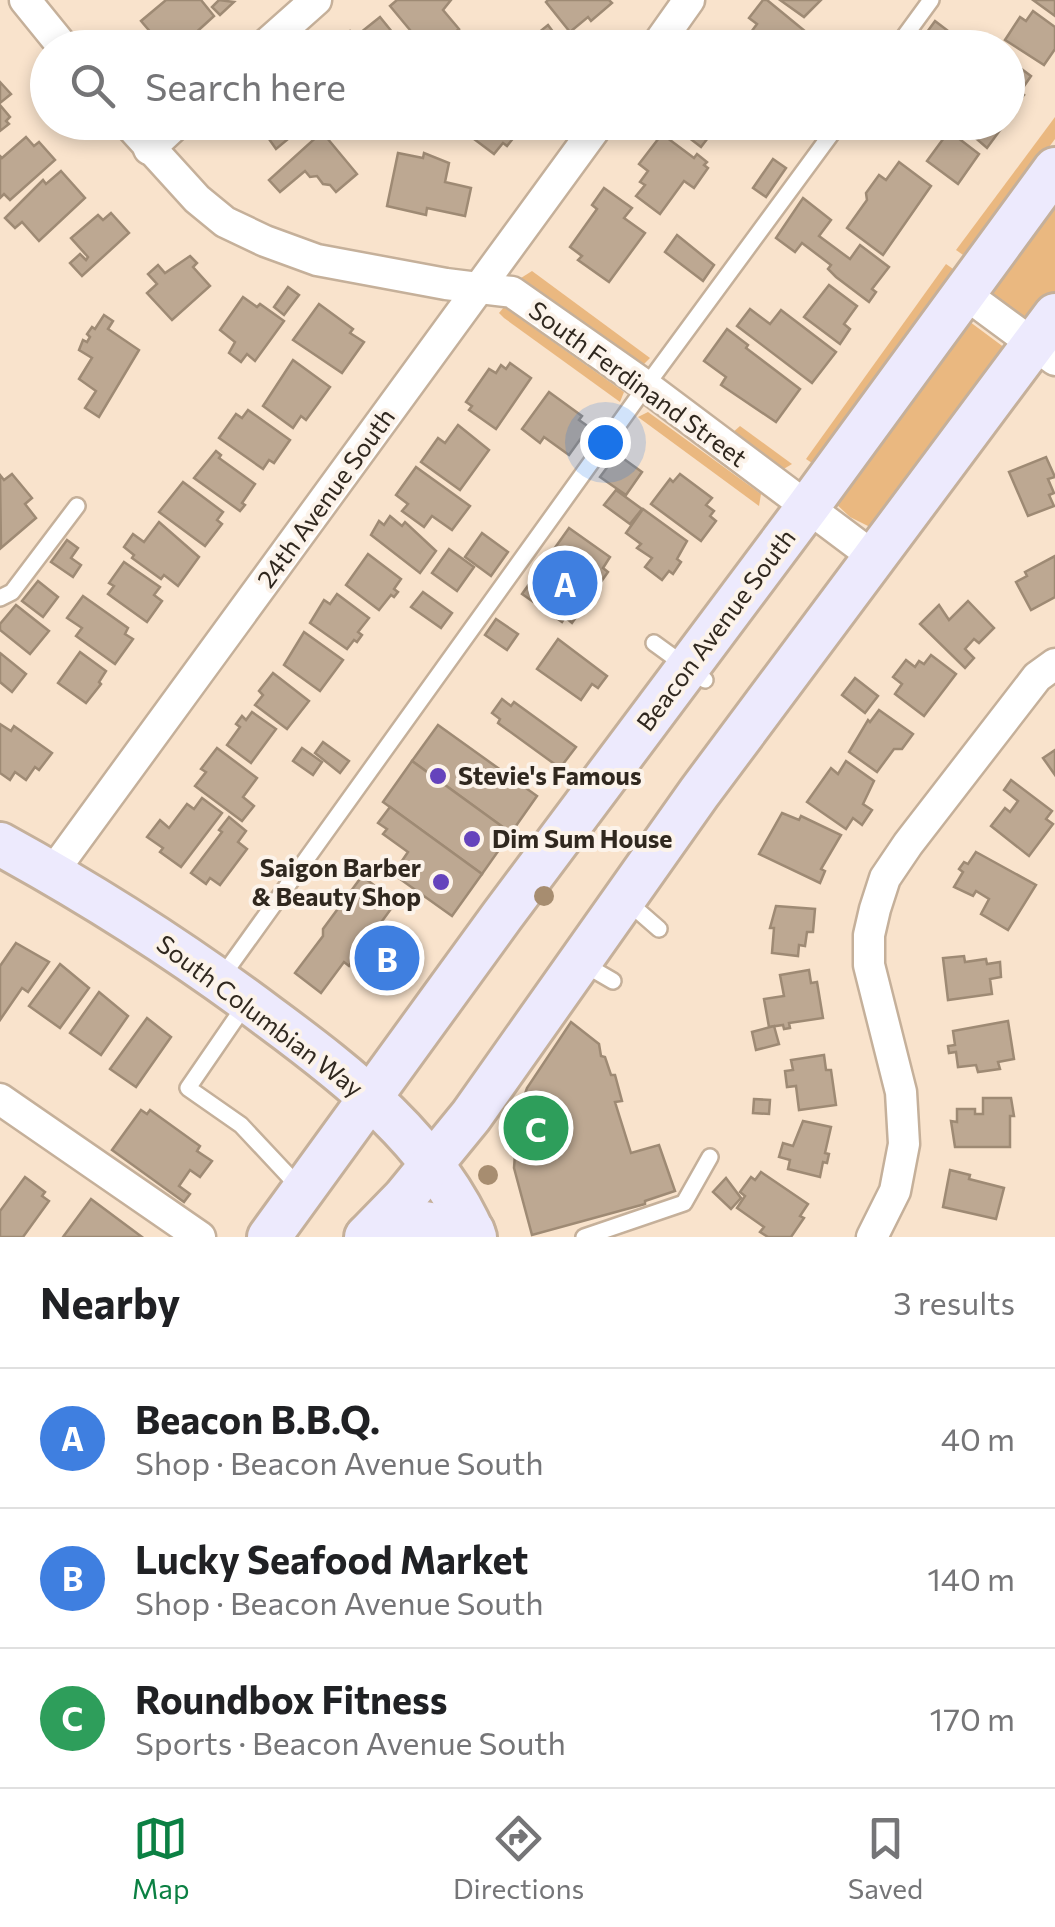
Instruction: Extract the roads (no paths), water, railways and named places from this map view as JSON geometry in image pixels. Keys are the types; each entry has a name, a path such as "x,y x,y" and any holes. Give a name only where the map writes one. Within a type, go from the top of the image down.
{"main road":[{"name":"Beacon Avenue South","path":"269,1237 636,747 682,663 757,592 807,508 1055,169"},
{"path":"367,1237 596,971 625,900 710,778 874,557 1048,340"},
{"name":"South Columbian Way","path":"0,844 234,991 332,1064 370,1098 430,1165 455,1198 474,1234"},
{"path":"367,1237 412,1222 474,1234"}],"street":[{"path":"282,30 316,0"},
{"path":"668,30 689,0"},
{"path":"33,3 52,30"},
{"name":"South Ferdinand Street","path":"142,140 225,222 265,240 317,260 512,292 646,386 874,557"},
{"path":"149,148 158,140"},
{"name":"24th Avenue South","path":"52,874 587,140"},
{"path":"964,293 1048,340"},
{"path":"872,1237 895,1191 904,1144 900,1092 870,965 875,909 886,878 908,844 1037,677 1055,664"},
{"path":"0,1099 200,1237"}],"lane":[{"path":"909,30 931,0"},
{"path":"303,1190 241,1125 188,1088 234,991 646,386 827,140"},
{"path":"0,598 12,592 76,506"},
{"path":"625,900 659,929"},
{"path":"584,1237 684,1204 710,1157"}],"place":[{"name":"Beacon B.B.Q.","path":"565,583"},
{"name":"Stevie's Famous","path":"438,776"},
{"name":"Dim Sum House","path":"472,839"},
{"name":"Saigon Barber & Beauty Shop","path":"441,882"},
{"name":"Lucky Seafood Market","path":"387,958"},
{"name":"Roundbox Fitness","path":"536,1128"}]}
